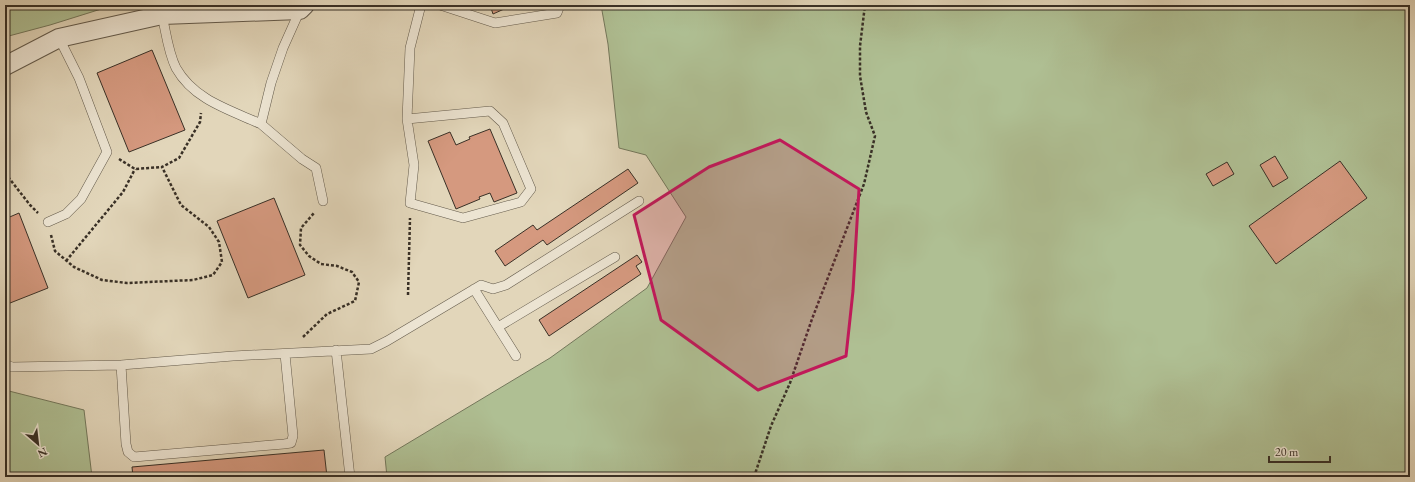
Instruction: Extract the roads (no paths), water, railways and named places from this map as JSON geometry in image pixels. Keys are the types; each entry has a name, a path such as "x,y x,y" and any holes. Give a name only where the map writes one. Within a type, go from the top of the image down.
{"street":[{"path":"5,66 59,38 162,14 302,7"}],"lane":[{"path":"407,119 490,111 503,123 531,189 521,202 463,218 410,203 414,165 407,119 410,48 421,5"},
{"path":"440,5 495,23 557,13 560,5"},
{"path":"261,124 271,83 283,48 302,7"},
{"path":"162,14 169,49 176,68 188,85 206,99 261,124 316,168 323,201"},
{"path":"48,222 66,214 81,198 107,152 79,78 59,38"},
{"path":"5,364 12,367 121,365 233,356 371,349 377,347 482,285 494,288 506,286 639,201"},
{"path":"498,327 615,257"},
{"path":"474,289 516,356"},
{"path":"336,350 350,477"},
{"path":"121,365 126,444 128,452 134,457 284,444 291,442 293,436 285,354"}]}
